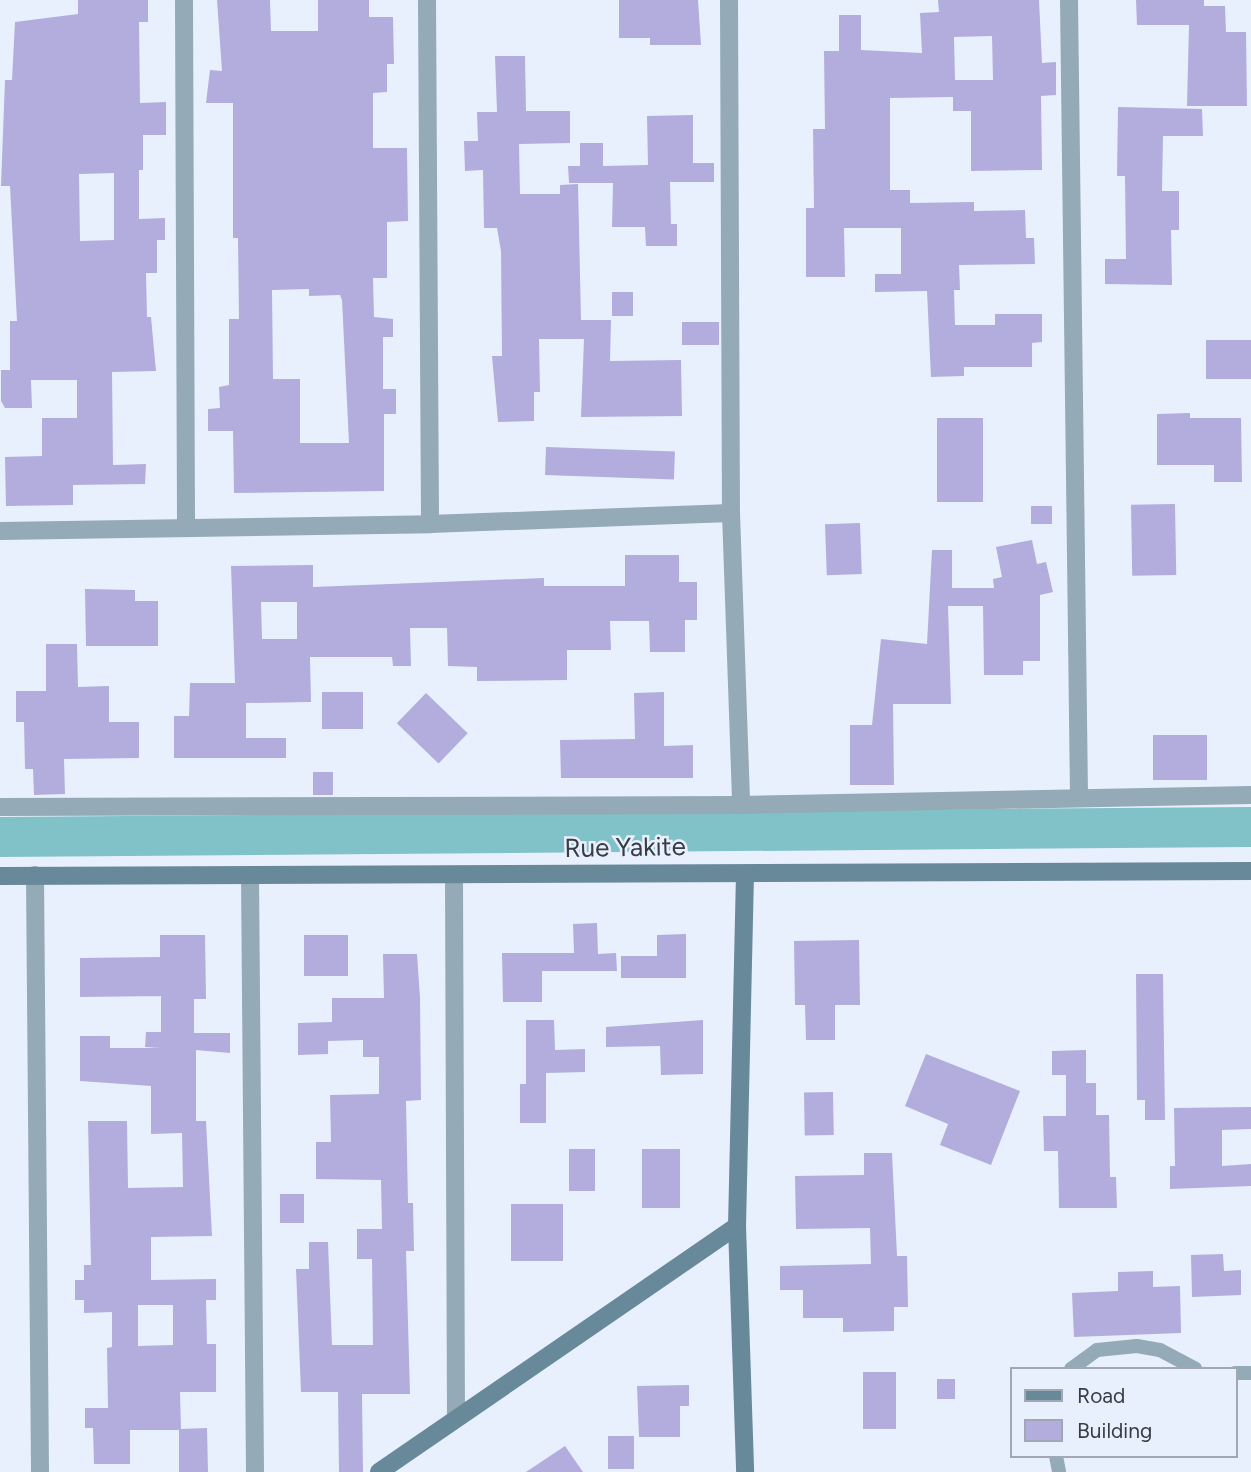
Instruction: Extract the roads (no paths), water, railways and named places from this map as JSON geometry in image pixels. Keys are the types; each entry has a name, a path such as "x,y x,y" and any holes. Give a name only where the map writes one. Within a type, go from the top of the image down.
{"main road":[{"name":"Rue Yakite","path":"0,876 1251,871"},
{"path":"744,874 737,1226 746,1472"},
{"path":"379,1472 456,1416 737,1226"}],"street":[{"path":"184,0 186,528"},
{"path":"427,0 430,524"},
{"path":"729,0 731,513 741,805"},
{"path":"1069,0 1079,796"},
{"path":"0,531 430,524 731,513"},
{"path":"0,807 741,805 1079,796 1251,795"},
{"path":"35,875 40,1472"},
{"path":"250,875 255,1472"},
{"path":"454,876 456,1416"}],"lane":[{"path":"1074,1367 1097,1350 1138,1346 1160,1350 1191,1367"}],"waterway":[{"path":"0,837 1251,827"}]}
